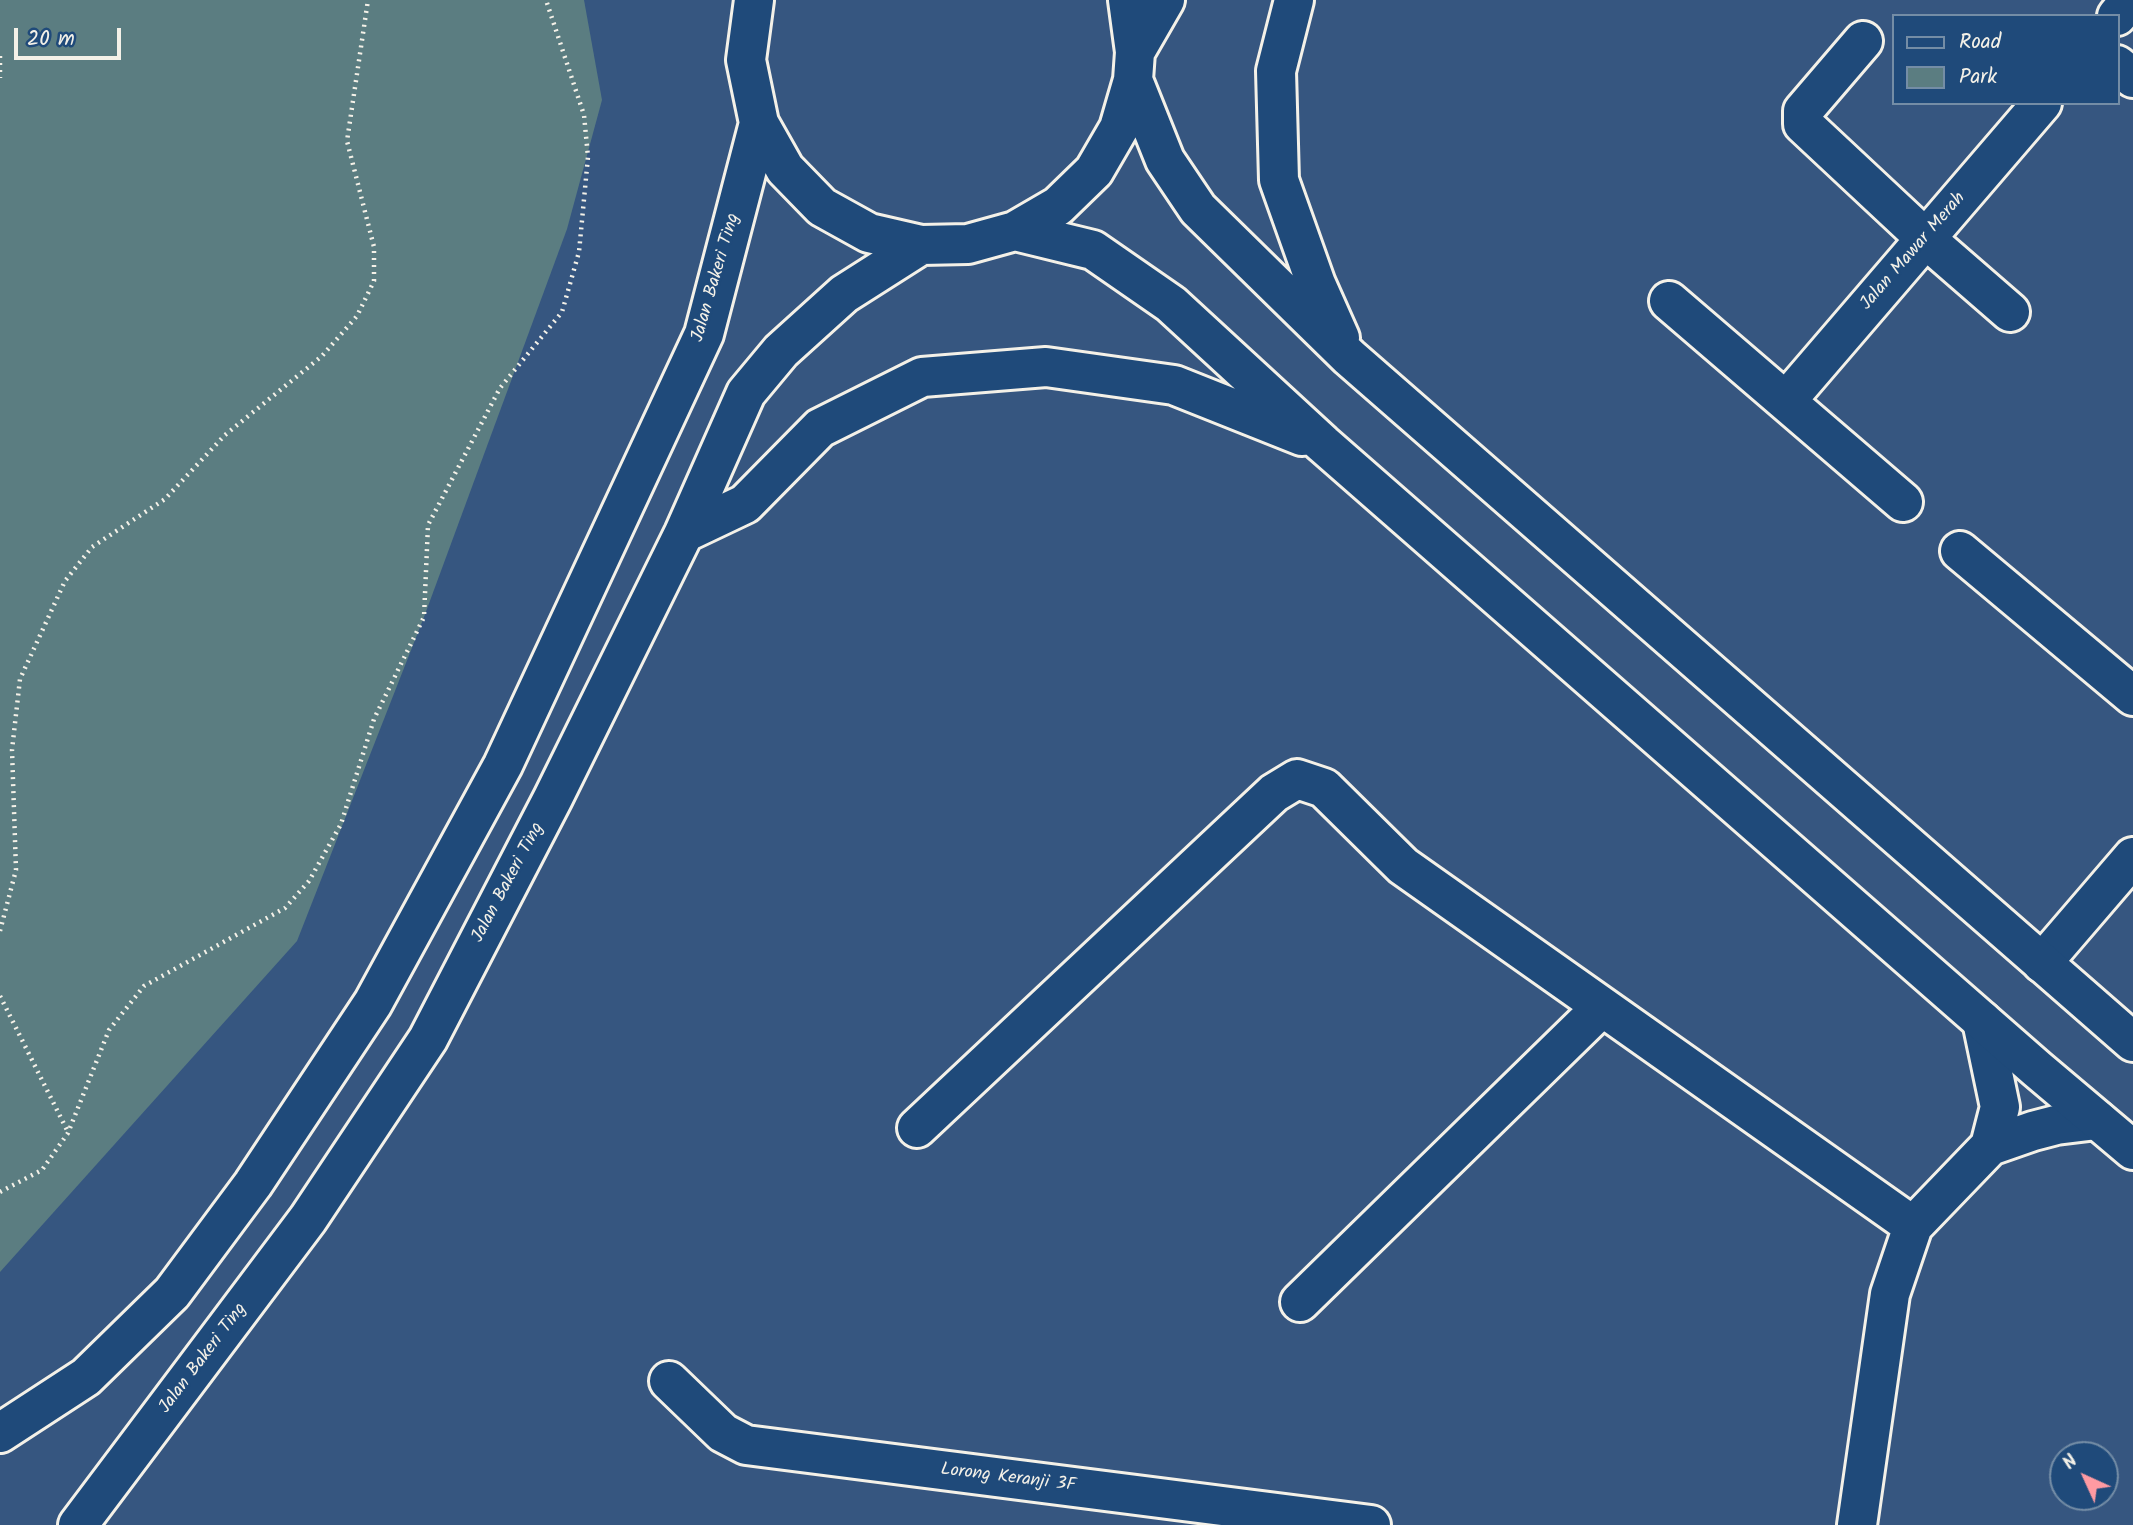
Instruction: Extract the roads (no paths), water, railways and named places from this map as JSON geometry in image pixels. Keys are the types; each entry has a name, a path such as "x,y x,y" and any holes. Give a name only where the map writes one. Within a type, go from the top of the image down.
{"main road":[{"path":"754,0 746,60 759,123 785,169 822,207 869,233 920,245 968,244 1014,231 1058,206 1094,171 1119,128 1134,66 1165,0"},
{"path":"1128,0 1134,66 1165,160 1198,209 1349,358 2133,1042"},
{"path":"1294,0 1276,71 1279,180 1316,284 1349,358"},
{"path":"2119,14 2130,0"},
{"path":"1863,41 1804,111 1803,124 1926,239 2010,312"},
{"path":"2119,67 2133,78"},
{"name":"Jalan Mawar Merah","path":"1786,401 2040,105"},
{"name":"Jalan Bakeri Ting","path":"0,1433 86,1377 172,1293 253,1184 373,1003 503,765 704,334 759,123"},
{"path":"1014,231 1093,250 1171,304 1323,444 2133,1150"},
{"name":"Jalan Bakeri Ting","path":"78,1525 308,1219 428,1039 553,798 684,533 747,393 780,351 844,294 920,245"},
{"path":"1669,301 1903,502"},
{"path":"684,533 745,504 820,428 922,377 1046,368 1174,385 1323,444"},
{"path":"1960,551 2133,696"},
{"path":"917,1128 1264,802 1297,779 1324,788 1403,866 1913,1226"},
{"path":"2042,963 2133,857"},
{"path":"1300,1302 1602,1007"},
{"path":"1982,1021 2000,1107 1990,1146"},
{"path":"1857,1525 1890,1294 1913,1226 1990,1146 2033,1130 2097,1120"},
{"name":"Lorong Keranji 3F","path":"669,1381 723,1433 746,1445 1370,1525"}]}
